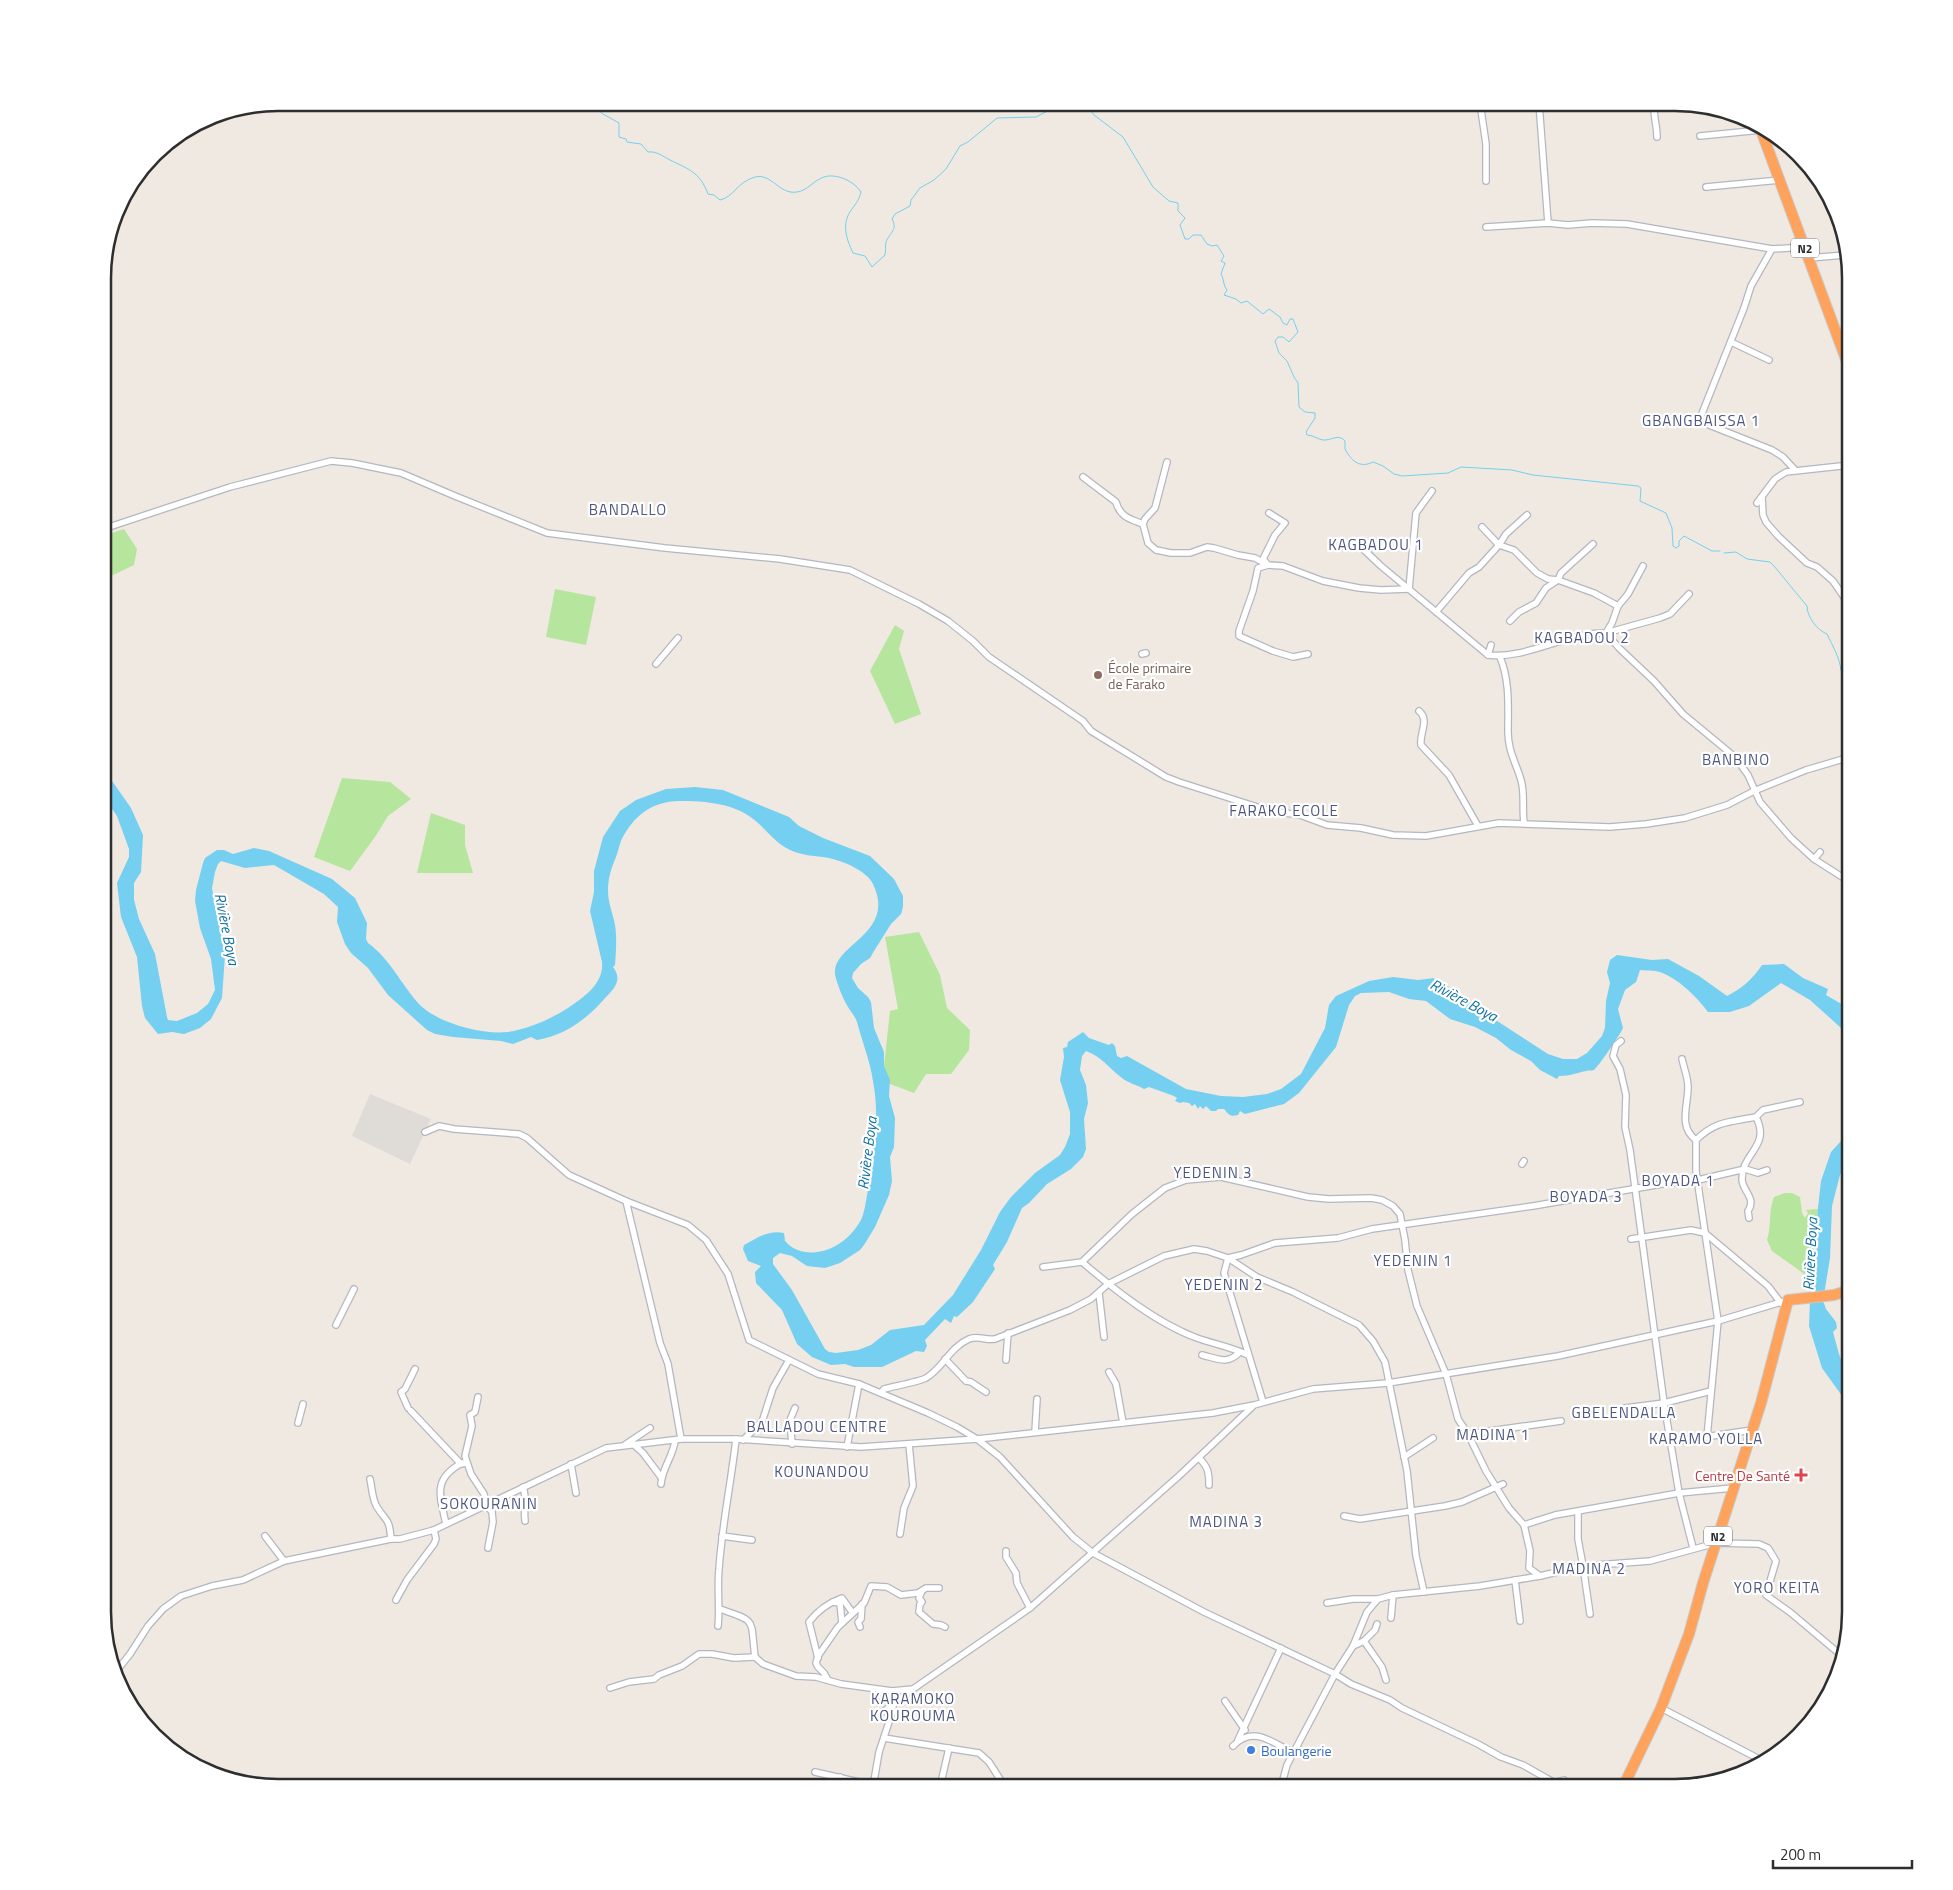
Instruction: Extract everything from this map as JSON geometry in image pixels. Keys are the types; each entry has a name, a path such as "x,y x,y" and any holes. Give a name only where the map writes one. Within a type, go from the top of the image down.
{"highway":[{"name":"N2","path":"1764,138 1842,348"},
{"path":"1784,1302 1810,1296 1834,1295 1842,1292"},
{"name":"N2","path":"1628,1779 1661,1708 1689,1634 1752,1430 1784,1302"}],"street":[{"path":"1481,112 1486,144 1486,181"},
{"path":"1540,112 1548,223"},
{"path":"1653,112 1657,137"},
{"path":"1700,136 1751,129"},
{"path":"1706,187 1780,180"},
{"path":"1486,228 1548,223 1568,225 1592,223 1627,224 1772,249 1805,248"},
{"path":"1772,249 1752,286 1699,421 1772,450 1783,457 1795,470"},
{"path":"1809,258 1840,255"},
{"path":"1731,342 1769,360"},
{"path":"112,526 230,487 332,461 401,473 547,533 665,548 780,558 850,570 948,621 989,657 1083,720 1091,731 1166,777 1274,813 1300,815 1327,825 1361,828 1393,835 1426,836 1499,823 1524,822 1610,827 1685,818 1727,806 1754,791 1806,770 1842,760"},
{"path":"1167,462 1155,508 1143,524 1148,543 1156,550 1171,553 1190,553 1207,547 1214,548 1255,558 1268,565"},
{"path":"1757,504 1775,479 1786,472 1842,466"},
{"path":"1083,477 1116,502 1118,510 1122,514 1143,524"},
{"path":"1407,587 1416,512 1432,491"},
{"path":"1762,497 1763,515 1772,529 1807,563 1817,567 1833,581 1842,594"},
{"path":"1268,565 1263,559 1275,535 1286,523 1269,513"},
{"path":"1436,612 1469,573 1480,567 1499,546 1506,534 1527,515"},
{"path":"1482,527 1499,546 1514,550 1537,573 1548,579 1558,580 1594,593 1618,606"},
{"path":"1510,621 1519,612 1536,602 1546,588 1558,580 1561,574 1593,544"},
{"path":"1361,547 1488,655 1500,657 1562,640 1597,632 1606,633 1660,618 1670,614 1689,594"},
{"path":"1308,654 1293,657 1273,651 1239,636 1258,568 1268,565 1283,566 1323,581 1359,588 1407,587"},
{"path":"1606,633 1618,606 1628,594 1643,566"},
{"path":"1606,633 1619,648 1654,680 1683,714 1735,757 1748,775 1760,802 1772,818 1814,859 1842,877"},
{"path":"656,664 678,638"},
{"path":"1488,655 1491,645"},
{"path":"1500,657 1508,682 1507,704 1510,721 1508,732 1511,757 1521,781 1524,822"},
{"path":"1419,711 1423,714 1425,720 1421,745 1449,775 1478,826"},
{"path":"1814,859 1820,852"},
{"path":"1621,1042 1616,1045 1614,1056 1620,1069 1626,1095 1625,1127 1630,1150 1664,1403 1680,1493 1693,1548"},
{"path":"1682,1060 1688,1087 1685,1119 1690,1136 1696,1140"},
{"path":"1707,1437 1718,1321 1698,1180 1696,1140 1706,1130 1723,1122 1756,1117 1763,1110 1800,1102"},
{"path":"1749,1218 1748,1211 1751,1207 1751,1199 1743,1186 1742,1179 1750,1155 1761,1138 1761,1128 1756,1117"},
{"path":"425,1132 439,1126 518,1134 527,1138 569,1175 626,1201 688,1225 706,1240 716,1252 728,1274 749,1340 818,1374 858,1384 928,1413 976,1439 1000,1457 1073,1537 1093,1553 1204,1612 1336,1674 1352,1684 1390,1700 1402,1708 1501,1757 1523,1765 1546,1779"},
{"path":"1228,1258 1275,1243 1338,1238 1372,1229 1698,1180 1745,1169 1758,1173 1768,1170"},
{"path":"1043,1267 1082,1262 1132,1214 1165,1188 1186,1180 1221,1177 1299,1195 1329,1199 1371,1198 1382,1200 1393,1206 1400,1214 1403,1225 1408,1270 1417,1306 1446,1374 1458,1419 1496,1487 1510,1508 1524,1524 1530,1551 1529,1568 1524,1578"},
{"path":"626,1201 660,1343 668,1364 678,1440 661,1480 643,1453 629,1444"},
{"path":"120,1666 148,1626 163,1609 181,1596 212,1586 243,1580 284,1561 391,1539 400,1539 434,1530 606,1448 678,1440 736,1439 847,1447 909,1444 976,1439 1213,1413 1254,1405 1313,1389 1391,1382 1558,1356 1718,1321 1784,1302 1747,1266 1705,1233 1691,1230 1631,1239"},
{"path":"881,1393 884,1389 925,1378 962,1342 971,1338 989,1340 1070,1310 1091,1300 1108,1284 1164,1256 1186,1250 1207,1251 1228,1258 1257,1278 1293,1292 1359,1325 1373,1341 1385,1362 1391,1382 1391,1393 1404,1456 1416,1556 1424,1592"},
{"path":"1228,1258 1224,1273 1263,1402"},
{"path":"1082,1262 1108,1284 1169,1324 1196,1338 1248,1355"},
{"path":"336,1326 354,1289"},
{"path":"1099,1293 1104,1338"},
{"path":"1006,1360 1008,1334"},
{"path":"1202,1355 1230,1360 1240,1352"},
{"path":"945,1359 964,1378 986,1392"},
{"path":"743,1440 762,1422 773,1388 790,1360"},
{"path":"415,1369 405,1389 401,1392 409,1410 464,1463 484,1494 486,1504 492,1512 493,1522 488,1548"},
{"path":"1109,1372 1116,1384 1123,1423"},
{"path":"847,1447 858,1384"},
{"path":"1625,1408 1664,1403 1711,1391"},
{"path":"446,1524 439,1489 447,1475 464,1463 472,1426 470,1415 474,1412 478,1397"},
{"path":"1035,1432 1037,1399"},
{"path":"298,1423 303,1404"},
{"path":"883,1712 1030,1608 1199,1458 1254,1405"},
{"path":"792,1444 790,1420 795,1408"},
{"path":"1234,1423 1240,1408"},
{"path":"1468,1434 1561,1421"},
{"path":"629,1444 650,1428"},
{"path":"1671,1442 1752,1430"},
{"path":"1404,1456 1432,1438"},
{"path":"718,1626 720,1609 717,1598 722,1536 729,1499 736,1439"},
{"path":"900,1534 904,1508 913,1486 909,1444"},
{"path":"1199,1458 1207,1466 1209,1485"},
{"path":"571,1464 576,1493"},
{"path":"370,1479 374,1502 387,1518 391,1539"},
{"path":"1344,1516 1360,1519 1462,1502 1503,1484"},
{"path":"523,1486 527,1498 524,1512 525,1521"},
{"path":"1524,1524 1555,1515 1680,1493 1733,1488"},
{"path":"1578,1512 1578,1539 1590,1614"},
{"path":"396,1600 407,1580 434,1544 436,1540 434,1530"},
{"path":"265,1536 284,1561"},
{"path":"722,1536 752,1540"},
{"path":"1327,1602 1378,1599 1393,1595 1480,1586 1540,1576 1583,1566 1650,1561 1716,1543 1759,1544 1768,1548 1776,1561 1766,1595 1791,1613 1837,1652"},
{"path":"1006,1551 1006,1557 1016,1573 1017,1583 1030,1608"},
{"path":"1529,1568 1540,1576"},
{"path":"1515,1580 1520,1621"},
{"path":"860,1627 858,1622 861,1619 862,1604 871,1586 887,1587 901,1595 918,1593 926,1588 939,1588"},
{"path":"922,1591 919,1598 922,1602 919,1612 933,1624 945,1627"},
{"path":"1392,1618 1393,1595"},
{"path":"828,1680 818,1667 818,1658 810,1622 818,1611 842,1598 852,1612"},
{"path":"1282,1779 1286,1765 1353,1646 1367,1612 1378,1599"},
{"path":"833,1602 840,1603 842,1623"},
{"path":"818,1658 842,1623 862,1604"},
{"path":"720,1609 741,1615 750,1622 753,1630 755,1657"},
{"path":"1353,1646 1364,1641 1375,1630 1377,1624"},
{"path":"1364,1641 1382,1667 1386,1680"},
{"path":"1233,1746 1244,1728 1282,1648"},
{"path":"610,1688 629,1682 654,1680 659,1675 682,1666 699,1654 712,1654 734,1658 755,1657 763,1664 796,1676 816,1677 892,1691 913,1689"},
{"path":"875,1779 879,1752 893,1710 892,1691"},
{"path":"1225,1701 1249,1735"},
{"path":"1661,1708 1756,1758"},
{"path":"1238,1740 1249,1735 1259,1735 1293,1753"},
{"path":"884,1738 979,1753 989,1762 999,1779"},
{"path":"942,1779 949,1748"},
{"path":"815,1772 848,1779"},
{"path":"834,1779 840,1777"}],"green space":[{"path":"124,529 137,549 134,565 112,576 112,533"},
{"path":"555,589 596,597 586,645 546,637"},
{"path":"895,625 904,631 899,649 921,714 895,724 870,671"},
{"path":"342,778 390,782 411,799 388,816 350,871 314,857"},
{"path":"431,813 465,825 465,845 473,873 417,873"},
{"path":"919,932 940,975 947,1008 970,1030 969,1050 951,1074 926,1074 914,1093 890,1084 884,1066 890,1011 898,1009 885,937"},
{"path":"1785,1193 1792,1193 1800,1197 1802,1213 1805,1218 1808,1213 1806,1210 1818,1209 1813,1235 1817,1244 1814,1281 1772,1251 1767,1240 1774,1197"}],"shaded area":[{"path":"370,1094 431,1119 410,1164 352,1136"}],"water":[{"path":"112,780 131,808 143,835 141,872 134,883 134,900 139,919 155,954 168,1020 177,1021 197,1013 208,1004 215,990 211,959 200,928 195,901 196,890 205,858 217,850 224,850 233,854 254,848 269,851 332,879 355,898 367,923 366,939 368,943 383,956 419,1004 427,1011 448,1022 486,1032 508,1032 523,1029 554,1016 568,1008 592,989 600,977 602,962 590,911 594,892 594,871 603,837 620,811 636,800 666,789 695,787 723,790 789,817 799,826 823,838 870,856 894,879 903,896 901,914 891,924 870,958 853,973 852,978 858,988 871,1002 874,1028 884,1052 884,1066 890,1080 889,1096 895,1118 894,1147 890,1157 892,1181 889,1195 875,1227 864,1245 860,1250 840,1263 825,1268 807,1266 792,1256 780,1253 773,1258 773,1264 792,1290 825,1349 836,1353 858,1350 871,1345 890,1330 924,1325 953,1295 981,1250 1000,1212 1011,1197 1035,1173 1060,1155 1065,1147 1070,1134 1070,1112 1060,1080 1064,1057 1063,1048 1067,1047 1068,1042 1083,1032 1089,1038 1109,1045 1112,1043 1115,1046 1117,1056 1121,1058 1127,1056 1186,1089 1221,1096 1243,1097 1267,1094 1281,1089 1301,1074 1325,1028 1329,1005 1336,996 1369,981 1393,977 1418,980 1434,978 1435,981 1449,987 1463,1001 1473,1003 1474,1006 1548,1054 1563,1059 1577,1059 1587,1053 1602,1036 1605,1028 1606,1001 1610,983 1607,972 1610,960 1617,955 1652,960 1668,959 1699,976 1727,996 1746,983 1762,965 1784,964 1803,978 1828,989 1826,995 1842,1004 1842,1029 1810,1000 1781,983 1749,1006 1730,1012 1708,1012 1693,994 1674,979 1658,971 1640,970 1636,982 1625,990 1618,1009 1623,1028 1600,1063 1594,1070 1559,1076 1557,1079 1540,1070 1531,1061 1511,1050 1496,1038 1475,1027 1450,1019 1426,1001 1409,999 1389,992 1361,993 1355,996 1349,1005 1336,1047 1299,1093 1284,1104 1245,1114 1240,1111 1238,1115 1231,1116 1224,1109 1211,1111 1206,1106 1203,1109 1200,1106 1198,1109 1195,1104 1192,1106 1189,1103 1175,1101 1177,1098 1174,1096 1149,1087 1144,1089 1124,1080 1092,1053 1086,1051 1082,1056 1080,1070 1086,1085 1088,1103 1084,1119 1086,1149 1083,1157 1071,1169 1047,1184 1022,1208 1007,1242 993,1265 995,1269 973,1302 957,1317 954,1316 951,1323 945,1319 925,1340 927,1346 924,1352 916,1351 882,1367 854,1367 845,1364 831,1365 812,1357 797,1344 782,1310 756,1283 755,1272 761,1266 748,1261 743,1249 744,1245 758,1237 778,1232 784,1233 785,1241 794,1249 811,1253 823,1251 834,1247 848,1237 862,1217 874,1149 875,1095 870,1066 857,1022 842,996 835,974 837,964 843,954 871,927 877,915 878,901 873,884 866,875 854,867 829,858 789,850 749,816 730,807 720,804 679,801 652,807 637,818 626,832 620,843 609,878 608,895 616,935 615,965 613,967 617,975 617,983 591,1012 567,1030 548,1038 537,1040 531,1037 513,1044 501,1041 453,1037 435,1034 427,1030 388,995 368,968 351,953 345,944 337,922 338,907 324,894 274,865 245,868 221,861 215,872 212,888 225,955 222,998 211,1019 200,1028 184,1034 172,1032 158,1034 145,1018 137,957 121,917 117,883 129,857 129,849 117,816 112,808"},
{"path":"1842,1140 1842,1171 1832,1206 1830,1258 1823,1301 1826,1309 1836,1322 1837,1328 1833,1332 1842,1362 1842,1396 1822,1368 1809,1326 1810,1300 1814,1281 1817,1244 1813,1235 1821,1181 1831,1152"}],"waterway":[{"path":"600,112 619,123 619,137 626,139 627,142 641,144 648,152 659,154 693,172 701,181 708,194 714,195 720,200 729,196 744,182 755,177 766,178 791,192 801,191 820,178 829,176 849,181 861,192 847,220 848,242 853,253 865,256 872,267 885,255 886,242 894,228 892,219 895,214 910,206 911,200 920,188 934,180 946,169 960,146 968,142 997,118 1036,117 1045,112"},
{"path":"1092,112 1123,137 1153,187 1169,201 1178,203 1178,211 1185,218 1180,225 1185,239 1189,239 1193,235 1201,235 1207,244 1217,245 1224,256 1221,261 1225,263 1221,274 1227,290 1224,295 1241,303 1247,301 1263,314 1269,309 1287,325 1290,319 1293,319 1298,332 1289,342 1283,337 1278,337 1275,341 1279,353 1287,361 1298,383 1299,407 1305,412 1315,413 1315,418 1306,432 1307,435 1323,440 1340,438 1345,441 1345,449 1356,462 1360,464 1373,462 1394,474 1402,476 1448,473 1461,467 1512,470 1533,475 1638,486 1641,488 1640,501 1666,513 1672,528 1673,546 1676,548 1679,546 1679,541 1684,536 1712,551 1720,551"},
{"path":"1724,553 1736,552 1747,559 1770,562 1774,566 1807,606 1813,623 1827,634 1838,657 1842,671"},
{"name":"Rivière Boya","path":"1828,1349 1834,1368 1842,1383"}],"place":[{"name":"École primaire de Farako","path":"1098,675"},
{"name":"Centre De Santé","path":"1801,1475"},
{"name":"Boulangerie","path":"1251,1750"}],"district":[{"name":"GBANGBAISSA 1","path":"1701,420"},
{"name":"BANDALLO","path":"628,509"},
{"name":"KAGBADOU 1","path":"1376,544"},
{"name":"KAGBADOU 2","path":"1582,637"},
{"name":"BANBINO","path":"1736,759"},
{"name":"FARAKO ECOLE","path":"1284,810"},
{"name":"YEDENIN 3","path":"1213,1172"},
{"name":"BOYADA 1","path":"1678,1180"},
{"name":"BOYADA 3","path":"1586,1196"},
{"name":"YEDENIN 1","path":"1413,1260"},
{"name":"YEDENIN 2","path":"1224,1284"},
{"name":"GBELENDALLA","path":"1624,1412"},
{"name":"BALLADOU CENTRE","path":"817,1426"},
{"name":"MADINA 1","path":"1493,1434"},
{"name":"KARAMO YOLLA","path":"1706,1438"},
{"name":"KOUNANDOU","path":"822,1471"},
{"name":"SOKOURANIN","path":"489,1503"},
{"name":"MADINA 3","path":"1226,1521"},
{"name":"MADINA 2","path":"1589,1568"},
{"name":"YORO KEITA","path":"1777,1587"},
{"name":"KARAMOKO KOUROUMA","path":"913,1706"}]}
